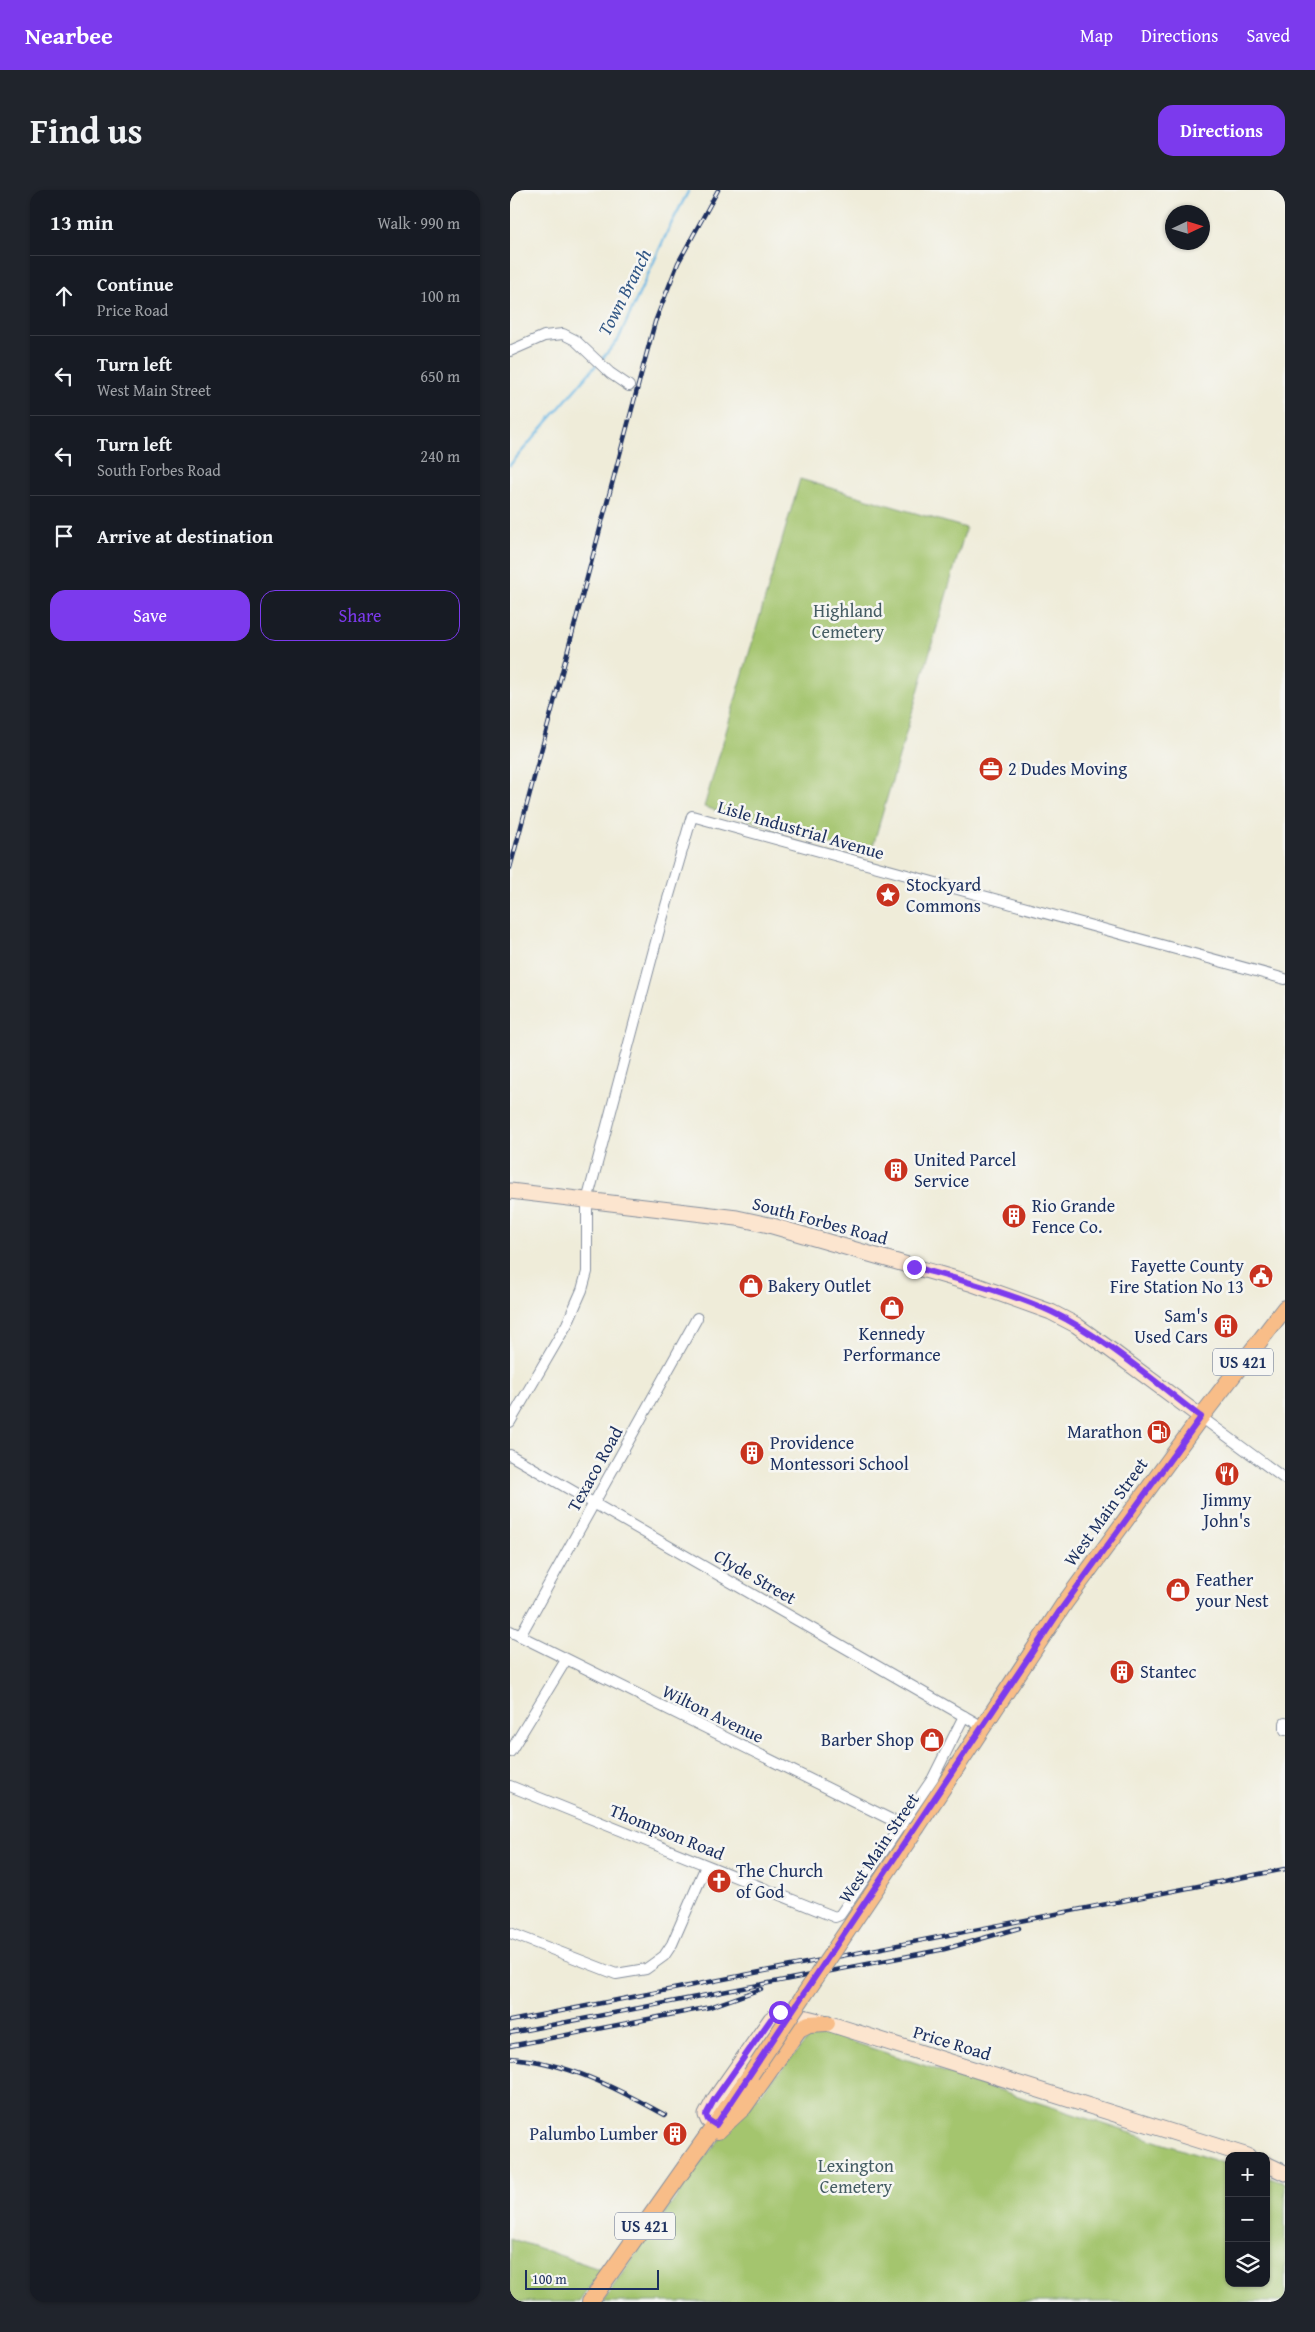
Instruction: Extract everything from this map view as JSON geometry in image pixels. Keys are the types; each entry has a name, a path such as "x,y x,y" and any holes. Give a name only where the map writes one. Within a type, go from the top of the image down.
{"main road":[{"name":"South Forbes Road","path":"510,1191 711,1214 769,1225 970,1283 1028,1303 1076,1325 1201,1417"},
{"name":"US 421","path":"1201,1417 1285,1308"},
{"name":"West Main Street","path":"590,2302 751,2074 909,1826 983,1727 1064,1604 1201,1417"},
{"name":"Price Road","path":"716,2125 708,2120 706,2115 708,2109 771,2019 780,2012 827,2023 1235,2152"},
{"path":"698,2150 744,2107 799,2029 809,2024 827,2023"},
{"path":"1270,2166 1285,2173"}],"street":[{"path":"510,351 544,336 563,334 572,338 610,373 629,386"},
{"name":"Lisle Industrial Avenue","path":"587,1200 661,923 692,816 1285,979"},
{"path":"510,1422 566,1324 582,1290 587,1272 587,1200"},
{"name":"Texaco Road","path":"520,1636 697,1318"},
{"path":"1201,1417 1285,1479"},
{"name":"Clyde Street","path":"510,1455 983,1727"},
{"name":"Wilton Avenue","path":"510,1631 909,1826"},
{"path":"510,1752 566,1660"},
{"path":"909,1826 964,1716"},
{"path":"1285,1724 1285,1730"},
{"name":"Thompson Road","path":"510,1786 830,1916 840,1915 909,1826"},
{"path":"510,1933 616,1974 646,1969 664,1956 672,1944 706,1866"}],"green space":[{"name":"Highland Cemetery","path":"800,479 966,528 870,856 704,807"},
{"name":"Lexington Cemetery","path":"816,2030 1225,2164 1225,2287 1270,2287 1270,2178 1285,2183 1285,2302 602,2302 708,2153"},
{"path":"510,2238 602,2270 579,2302 510,2302"}],"waterway":[{"name":"Town Branch","path":"601,360 618,340 670,226 689,190"},
{"name":"Town Branch","path":"510,465 597,364"}],"railway":[{"path":"510,868 655,322 678,263 718,190"},
{"path":"510,2021 1285,1869"},
{"path":"510,2033 945,1949 1019,1928"},
{"path":"510,2046 710,2007 761,1989"},
{"path":"510,2058 531,2060 571,2071 609,2086 665,2115"}],"place":[{"name":"2 Dudes Moving","path":"991,769"},
{"name":"Stockyard Commons","path":"888,895"},
{"name":"United Parcel Service","path":"896,1170"},
{"name":"Rio Grande Fence Co.","path":"1014,1216"},
{"name":"Fayette County Fire Station No 13","path":"1261,1276"},
{"name":"Bakery Outlet","path":"751,1286"},
{"name":"Kennedy Performance","path":"892,1308"},
{"name":"Sam's Used Cars","path":"1226,1326"},
{"name":"Marathon","path":"1159,1432"},
{"name":"Providence Montessori School","path":"752,1453"},
{"name":"Jimmy John's","path":"1227,1474"},
{"name":"Feather your Nest","path":"1178,1590"},
{"name":"Stantec","path":"1122,1672"},
{"name":"Barber Shop","path":"932,1740"},
{"name":"The Church of God","path":"719,1881"},
{"name":"Palumbo Lumber","path":"675,2134"}],"route":[{"path":"780,2012 771,2019 708,2109 706,2115 708,2120 716,2125 1059,1612 1201,1417 1076,1325 1055,1314 970,1283 914,1267"}]}
